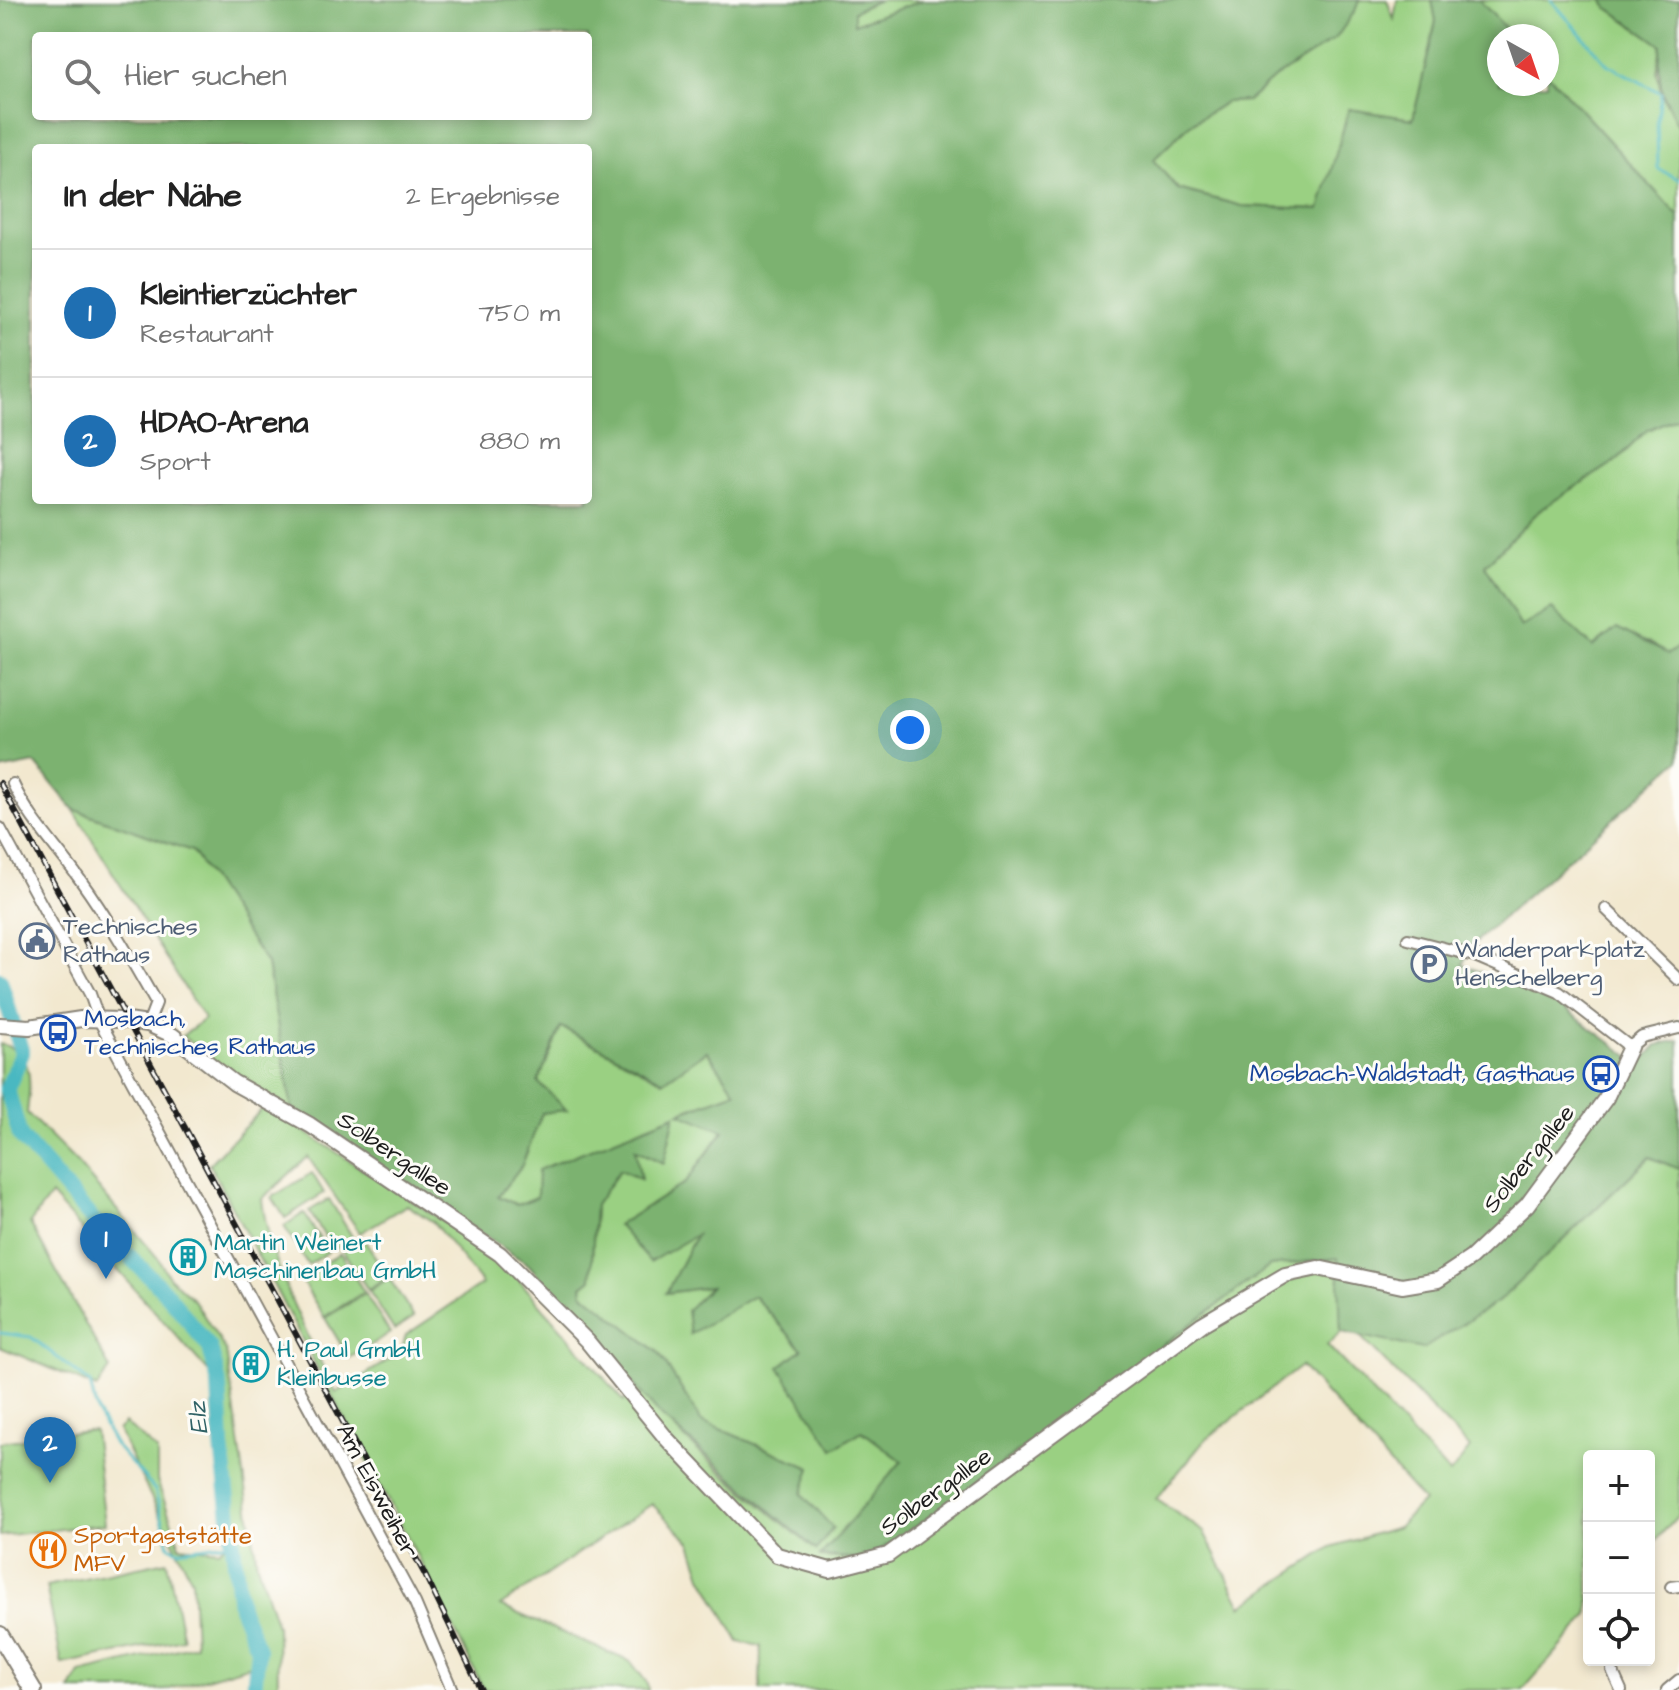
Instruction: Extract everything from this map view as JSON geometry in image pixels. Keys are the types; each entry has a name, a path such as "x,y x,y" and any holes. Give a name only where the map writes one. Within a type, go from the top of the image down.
{"main road":[{"path":"0,1635 33,1690"}],"street":[{"path":"13,784 24,808 80,880 120,940 156,1003 148,1024"},
{"name":"Am Eisweiher","path":"0,828 90,994 99,1020 415,1603 452,1690"},
{"path":"1606,909 1662,959 1679,980"},
{"path":"1408,939 1475,956 1559,992 1630,1047 1642,1037 1679,1028"},
{"name":"Solbergallee","path":"0,1025 29,1027 64,1020 148,1024 172,1035 234,1083 310,1125 427,1201 500,1254 587,1341 666,1438 777,1555 830,1570 888,1555 1202,1324 1285,1275 1318,1268 1402,1286 1438,1280 1471,1258 1527,1205 1606,1098 1630,1047"},
{"path":"1612,1670 1621,1690"},
{"path":"1667,1690 1679,1680"}],"green space":[{"path":"0,0 879,0 854,11 854,24 924,0 1359,0 1336,38 1274,78 1248,101 1226,102 1189,125 1153,160 1178,189 1242,206 1320,209 1349,109 1413,119 1436,21 1432,0 1479,0 1502,24 1487,24 1487,96 1559,96 1559,86 1679,217 1679,416 1647,430 1616,461 1541,509 1485,565 1521,627 1552,609 1593,647 1617,628 1668,654 1679,646 1679,760 1469,948 1463,965 1554,1001 1640,1064 1657,1045 1679,1040 1679,1169 1650,1157 1499,1301 1423,1349 1341,1332 1338,1258 1270,1266 909,1532 864,1559 820,1556 902,1461 862,1431 833,1449 779,1367 802,1349 754,1296 690,1334 687,1310 710,1287 666,1293 696,1235 650,1262 618,1225 685,1183 724,1131 679,1113 736,1092 707,1051 664,1081 561,1027 538,1082 567,1110 542,1113 522,1165 498,1196 517,1205 537,1197 538,1170 675,1115 664,1163 635,1149 641,1179 620,1170 595,1205 591,1279 582,1286 583,1293 659,1353 701,1421 811,1468 802,1494 833,1528 816,1550 661,1416 529,1265 292,1109 267,964 192,851 73,809 35,763 0,770"},
{"path":"879,0 924,0 853,24 854,11"},
{"path":"1359,0 1387,0 1394,19 1397,0 1432,0 1436,21 1413,119 1349,109 1321,209 1242,206 1178,189 1153,160 1189,126 1226,102 1248,101 1274,78 1335,38 1355,11"},
{"path":"1479,0 1603,0 1608,8 1661,45 1657,72 1661,93 1679,127 1679,217 1559,86 1559,24 1502,24"},
{"path":"1603,0 1679,0 1679,127 1662,88 1659,69 1661,45 1608,8"},
{"path":"1679,416 1679,646 1668,655 1648,642 1593,647 1521,627 1485,565 1541,509 1616,461 1647,430"},
{"path":"73,809 192,851 267,964 292,1109 237,1078 182,1036 204,1019"},
{"path":"561,1027 663,1081 707,1051 736,1092 680,1112 724,1130 685,1183 618,1225 697,1233 667,1293 711,1286 690,1333 754,1296 802,1349 833,1449 862,1431 902,1461 821,1557 863,1559 909,1532 1270,1266 1339,1258 1341,1332 1327,1345 1450,1474 1470,1448 1360,1336 1423,1348 1499,1301 1650,1157 1679,1169 1679,1514 1655,1541 1655,1450 1583,1450 1583,1622 1523,1690 760,1690 761,1646 739,1642 702,1576 691,1543 652,1504 500,1606 631,1662 647,1683 648,1690 484,1690 429,1578 209,1164 265,1106 500,1258 624,1401 637,1387 700,1452 816,1550 802,1493 811,1468 701,1421 659,1353 583,1293 582,1286 591,1279 595,1205 620,1170 640,1179 634,1149 663,1163 675,1115 537,1197 517,1205 498,1196 522,1165 542,1112 538,1082","holes":["308,1157 360,1233 407,1205 433,1222 482,1284 406,1335 401,1352 336,1393 281,1273 272,1248 262,1199","1301,1366 1423,1501 1398,1527 1331,1547 1242,1606 1204,1532 1156,1499 1205,1440"]},
{"path":"0,1044 12,1048 25,1061 29,1080 27,1113 78,1164 157,1257 170,1278 194,1300 226,1351 257,1564 277,1626 278,1690 248,1690 251,1665 166,1690 70,1690 80,1673 195,1645 192,1580 118,1430 125,1423 157,1451 157,1480 180,1546 219,1550 229,1540 216,1380 51,1195 30,1223 110,1369 97,1388 0,1347"},
{"path":"312,1173 324,1193 285,1218 272,1197"},
{"path":"329,1199 353,1238 333,1250 309,1211"},
{"path":"304,1213 328,1252 308,1265 284,1226"},
{"path":"363,1238 388,1277 368,1290 343,1251"},
{"path":"340,1253 364,1292 324,1317 300,1278"},
{"path":"389,1278 414,1317 394,1330 369,1291"},
{"path":"365,1294 390,1333 349,1358 325,1318"},
{"path":"94,1430 105,1524 0,1536 0,1442"},
{"path":"167,1561 183,1639 62,1664 46,1586"}],"waterway":[{"path":"1551,0 1607,64 1661,93 1657,123 1658,169 1679,179"},
{"name":"Elz","path":"0,980 22,1053 7,1089 20,1136 93,1220 168,1295 210,1348 219,1383 222,1446 240,1607 258,1649 254,1690"},
{"path":"0,1333 31,1337 90,1383 97,1413 114,1444 155,1490 169,1546 178,1550 234,1542"}],"railway":[{"path":"0,783 424,1573 481,1690"}],"place":[{"name":"Technisches Rathaus","path":"37,941"},
{"name":"Wanderparkplatz Henschelberg","path":"1429,964"},
{"name":"Mosbach, Technisches Rathaus","path":"58,1033"},
{"name":"Mosbach-Waldstadt, Gasthaus","path":"1601,1074"},
{"name":"Martin Weinert Maschinenbau GmbH","path":"188,1257"},
{"name":"Kleintierzüchter","path":"106,1279"},
{"name":"H. Paul GmbH Kleinbusse","path":"251,1364"},
{"name":"HDAO-Arena","path":"50,1483"},
{"name":"Sportgaststätte MFV","path":"48,1550"}]}
